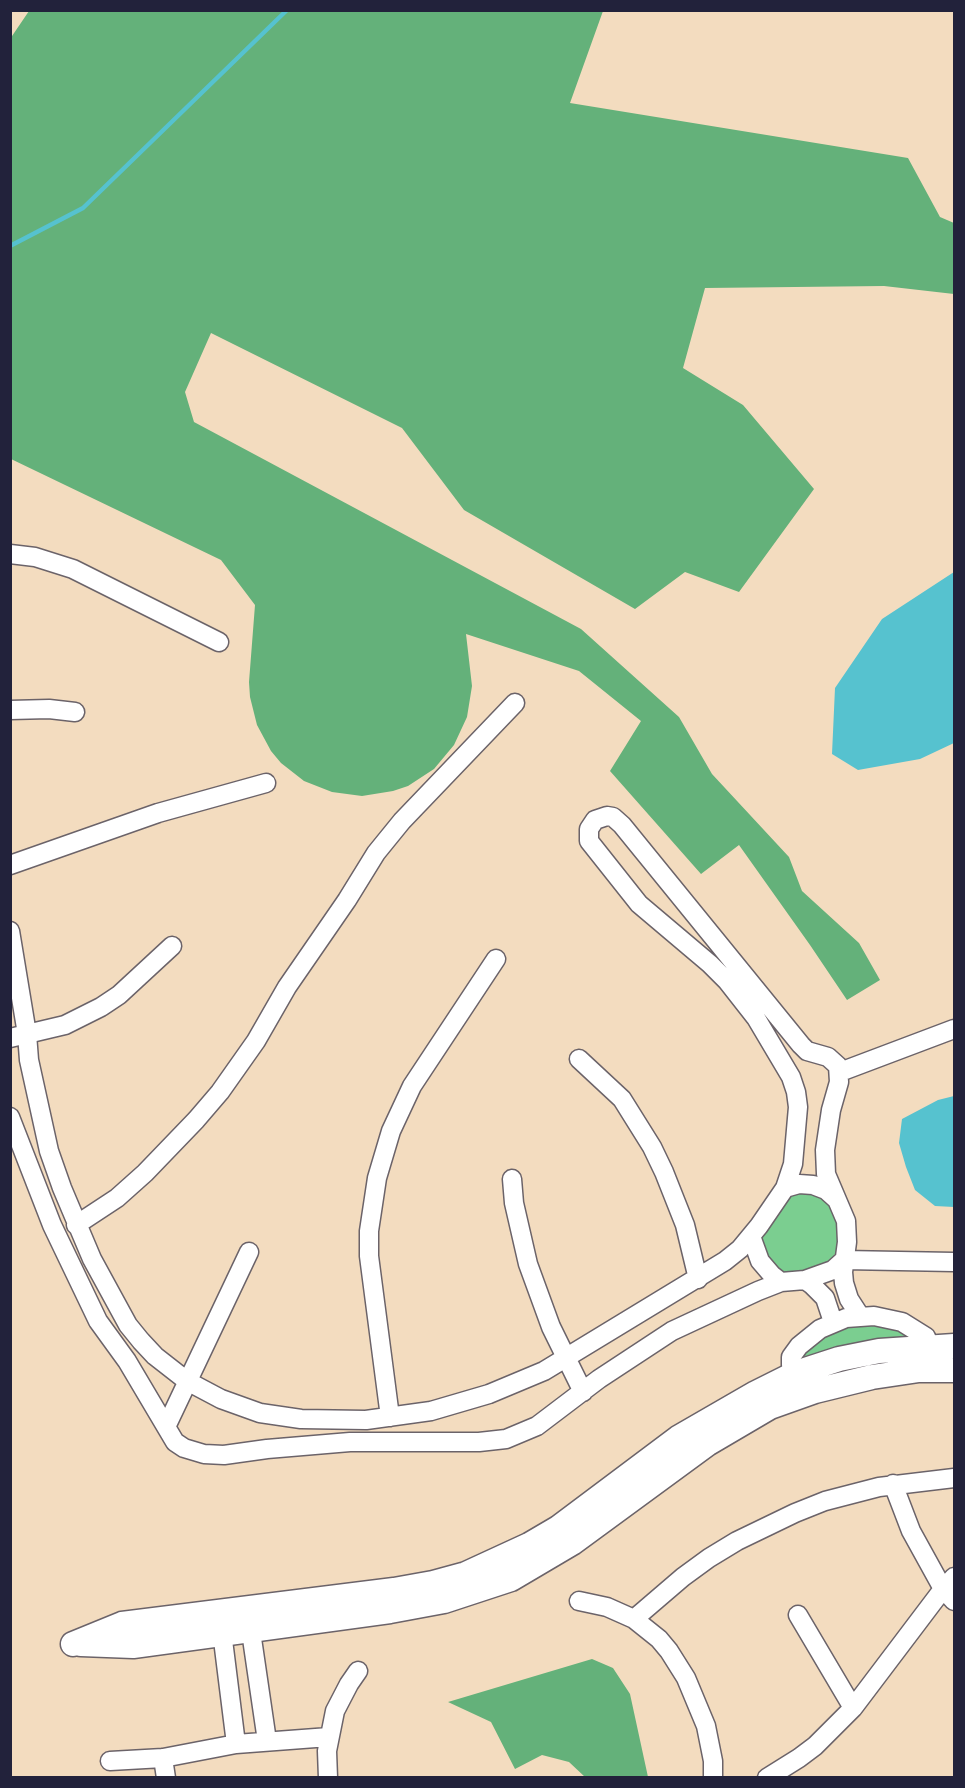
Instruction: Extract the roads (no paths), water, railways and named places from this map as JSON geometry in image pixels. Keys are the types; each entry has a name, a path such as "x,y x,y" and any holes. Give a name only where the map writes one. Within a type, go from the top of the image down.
{"street":[{"path":"10,554 35,557 73,569 219,642"},
{"path":"76,1225 117,1198 138,1180 196,1120 238,1067 298,969 376,852 402,821 515,703"},
{"path":"10,710 75,711"},
{"path":"10,865 147,817 266,783"},
{"path":"10,931 19,1036 29,1060 49,1151 76,1225 92,1259 128,1325 155,1356 187,1381 240,1407 280,1417 366,1420 431,1411 489,1395 544,1371 725,1262 759,1226 785,1188 793,1164 798,1124 796,1092 791,1077 756,1018 727,981 639,904 589,841 589,829 595,820 607,816 618,821 801,1045 807,1051 834,1060 840,1072 825,1150 826,1174 846,1221 844,1283 846,1294 860,1316"},
{"path":"19,1036 65,1025 101,1007 119,995 172,946"},
{"path":"390,1417 369,1256 369,1231 377,1178 391,1131 412,1086 496,959"},
{"path":"840,1072 954,1029"},
{"path":"791,1077 812,1061 828,1057"},
{"path":"579,1059 622,1099 652,1147 685,1225 698,1279"},
{"path":"10,1117 32,1176 74,1274 99,1322 127,1361 175,1442 184,1448 213,1455 350,1442 479,1442 506,1438 546,1420 607,1373 672,1331 729,1303 781,1282 805,1280 832,1270 844,1260 954,1262"},
{"path":"512,1179 514,1203 528,1264 547,1317 584,1392"},
{"path":"785,1188 799,1184 813,1185 826,1190 837,1201"},
{"path":"751,1236 760,1261 771,1275 781,1282"},
{"path":"166,1427 249,1252"},
{"path":"805,1280 825,1298 832,1322"},
{"path":"815,1391 804,1385 790,1365 790,1357 809,1336 832,1322 860,1316 874,1316 902,1322 926,1337 930,1347 927,1359 919,1370"},
{"path":"236,1744 221,1624 433,1583 466,1574 529,1545 558,1528 678,1438 796,1373 839,1359 879,1351 954,1346"},
{"path":"249,1620 390,1611 444,1601 512,1579 572,1543 707,1444 770,1407 815,1391 872,1377 919,1370 954,1370"},
{"path":"634,1619 692,1571 737,1541 765,1526 825,1501 893,1485 954,1478"},
{"path":"767,1778 815,1746 853,1708 951,1589 911,1531 893,1485"},
{"path":"579,1601 607,1607 634,1619 659,1639 669,1651 686,1678 706,1726 713,1778"},
{"path":"798,1615 853,1708"},
{"path":"249,1620 267,1741"},
{"path":"328,1778 327,1751 335,1711 357,1671"},
{"path":"110,1761 163,1758 236,1744 329,1737"},
{"path":"163,1758 166,1778"}],"water":[{"path":"954,572 954,743 920,759 858,770 832,754 835,688 882,619"},
{"path":"954,1096 954,1207 935,1206 915,1190 906,1167 899,1143 902,1119 938,1100"}],"waterway":[{"path":"10,246 83,208 287,10"}]}
